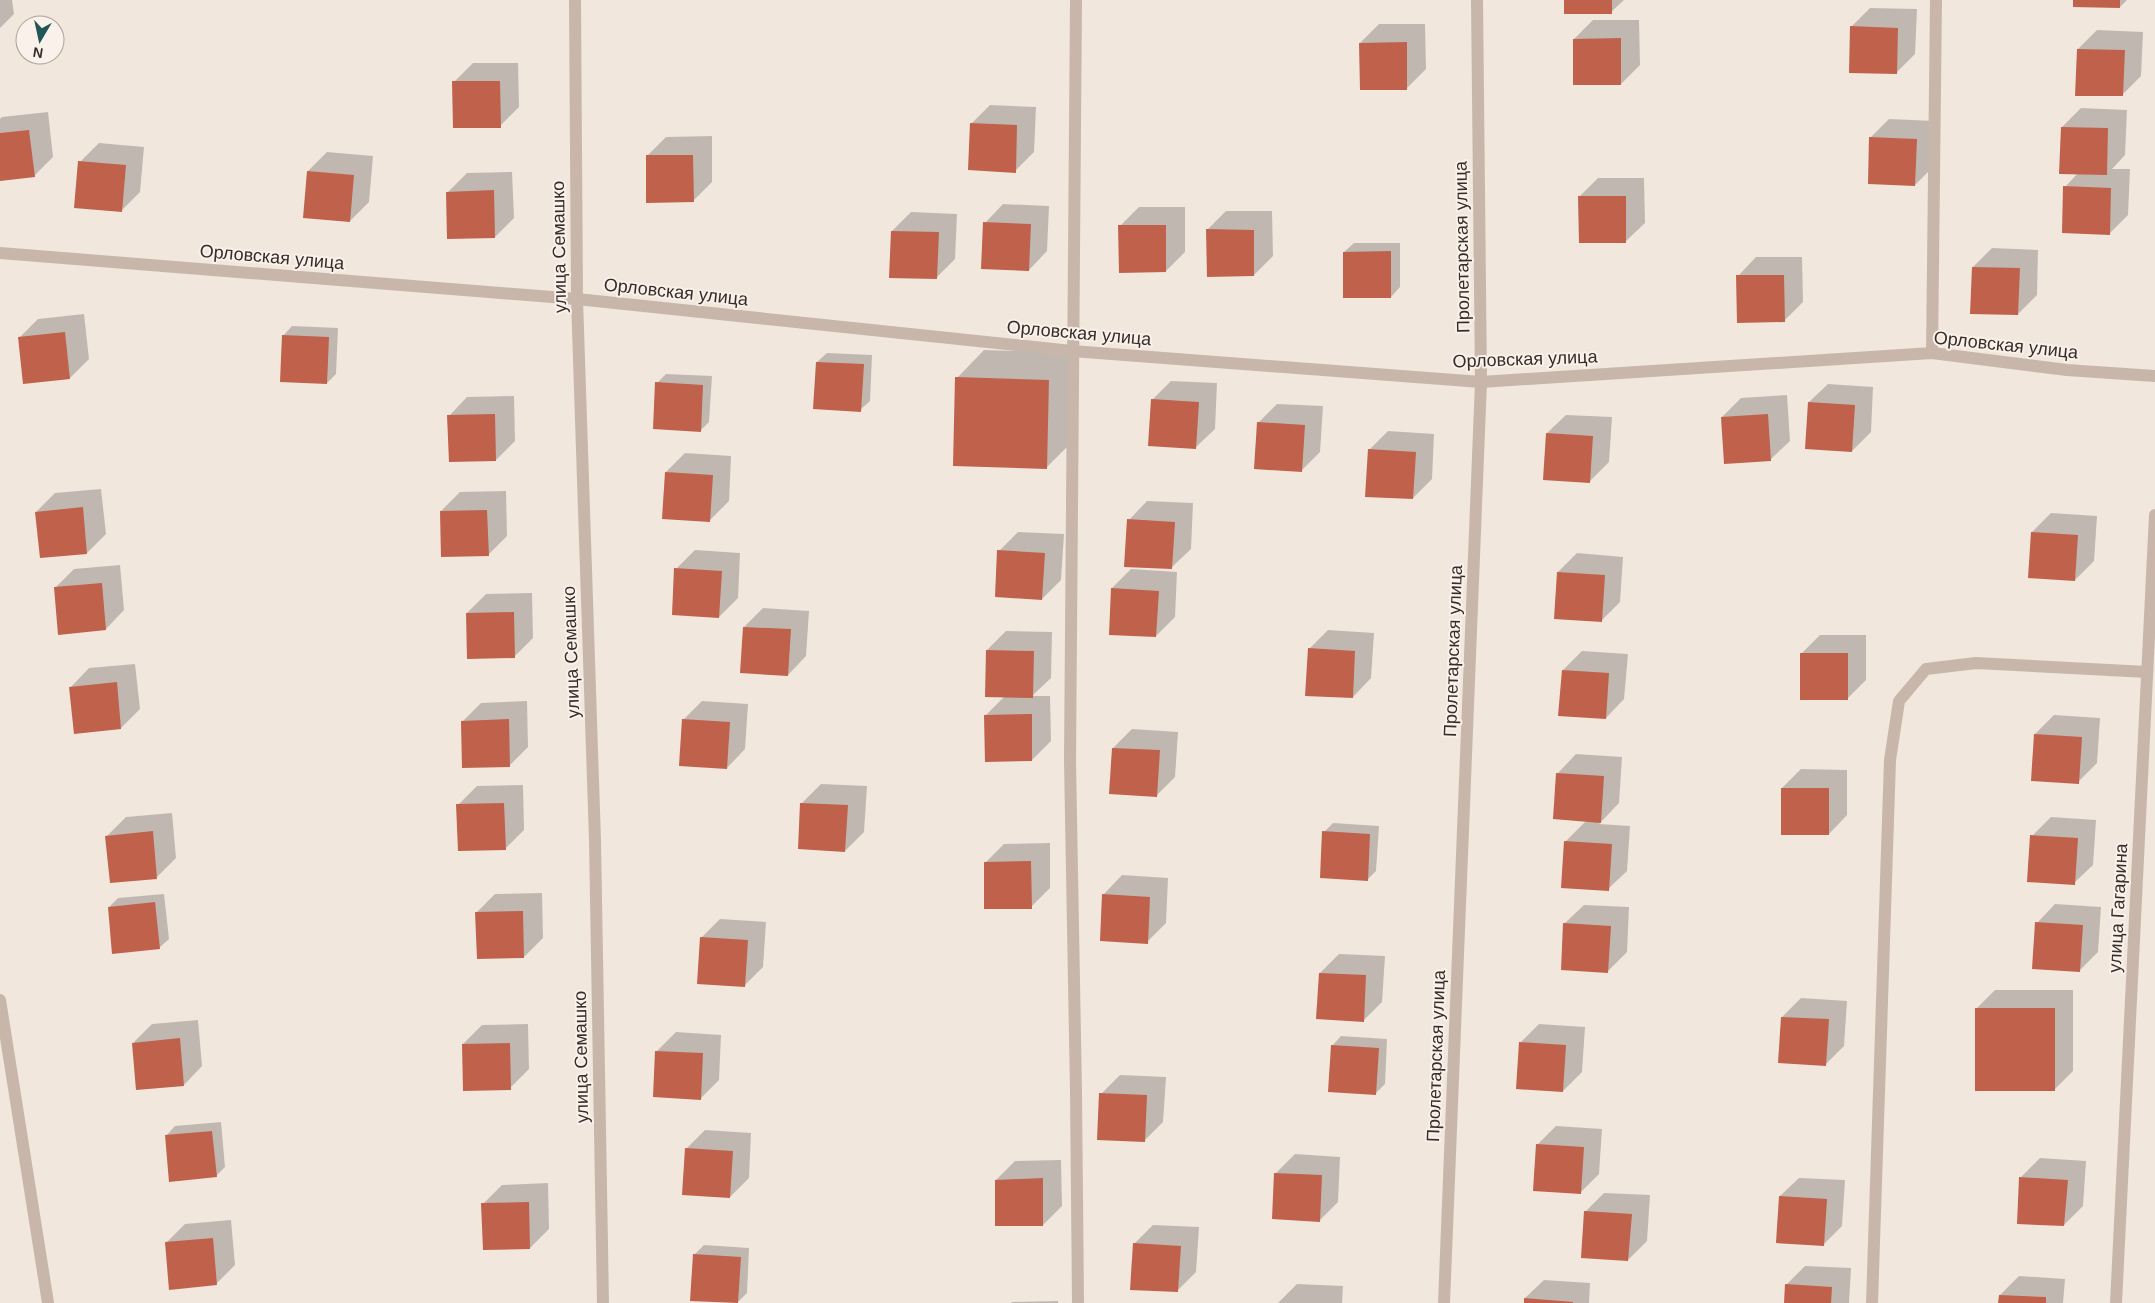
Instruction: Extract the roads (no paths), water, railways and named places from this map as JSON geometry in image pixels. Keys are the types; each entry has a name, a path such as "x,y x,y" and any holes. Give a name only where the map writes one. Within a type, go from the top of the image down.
{"street":[{"name":"улица Семашко","path":"575,0 576,299 595,840 603,1303"},
{"path":"1076,0 1070,761 1078,1303"},
{"name":"Пролетарская улица","path":"1444,1303 1481,382 1477,0"},
{"path":"1932,353 1936,0"},
{"name":"Орловская улица","path":"0,253 576,299 1072,351 1481,382 1932,353 2067,370 2155,376"},
{"name":"улица Гагарина","path":"2116,1303 2155,515"},
{"path":"1872,1303 1890,760 1899,701 1926,670 1968,664 2147,672"},
{"path":"0,1000 48,1303"}]}
